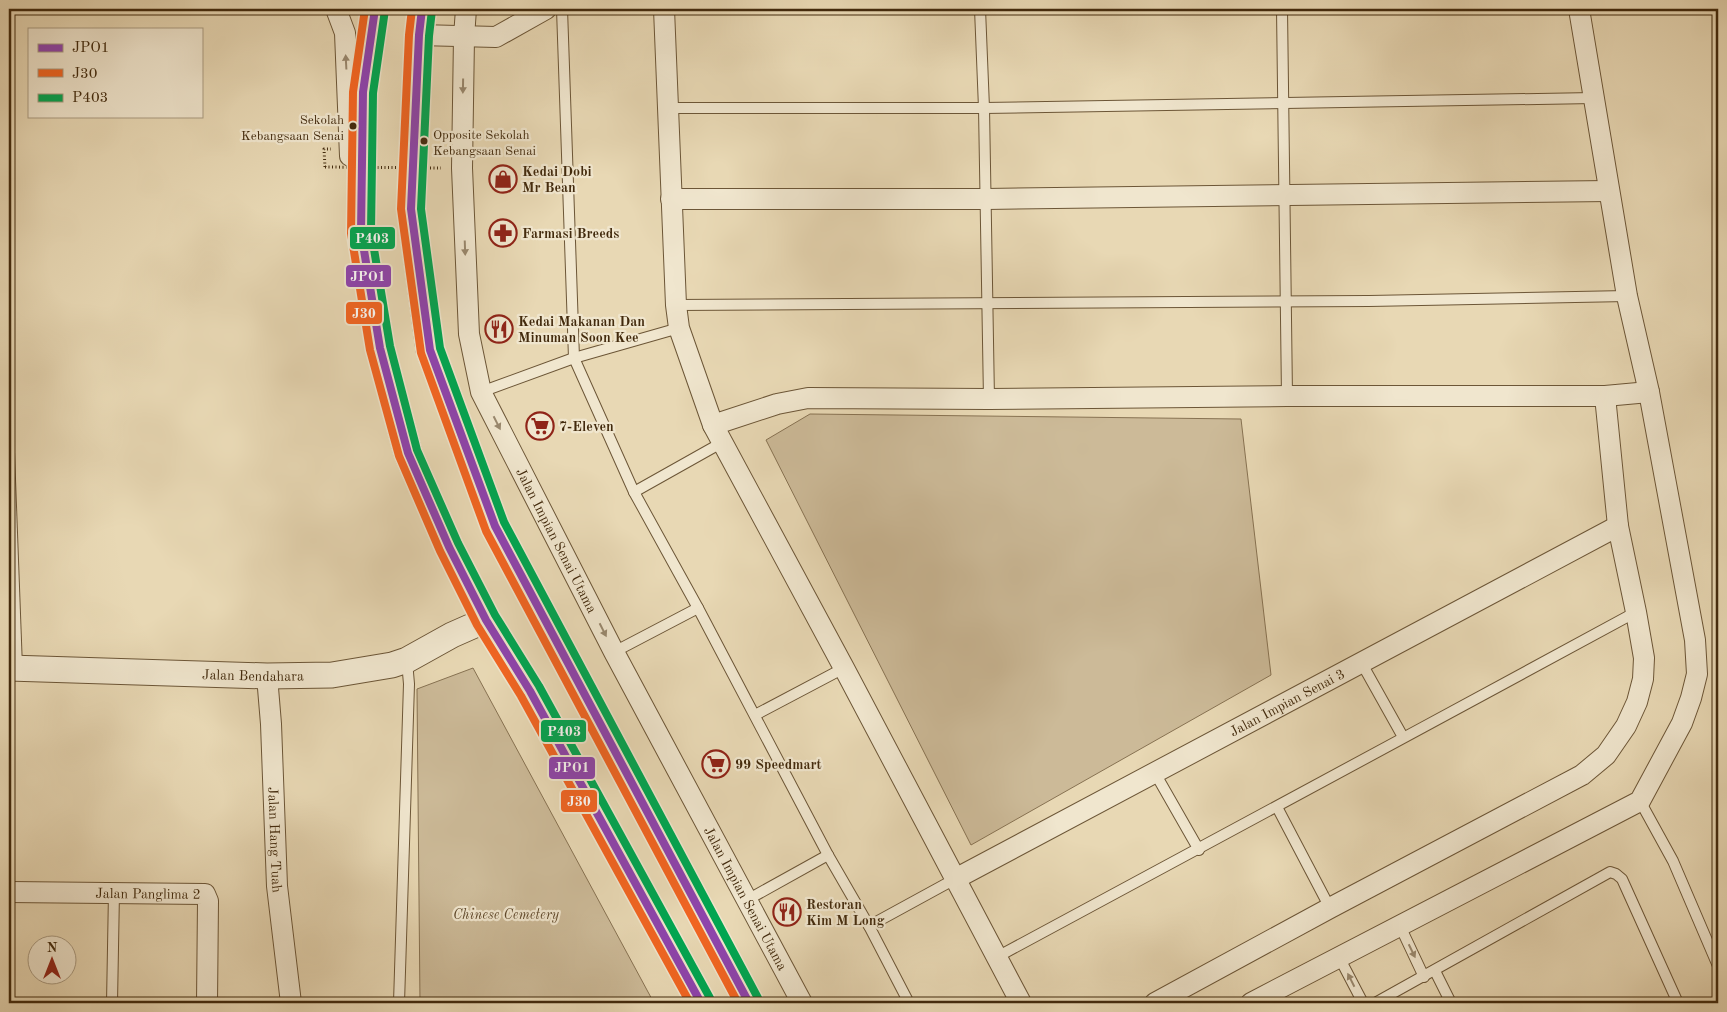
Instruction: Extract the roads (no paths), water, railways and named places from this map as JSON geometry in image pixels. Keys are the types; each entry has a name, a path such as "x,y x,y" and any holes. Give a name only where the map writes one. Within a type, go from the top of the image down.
{"highway":[{"path":"375,9 363,92 362,232 380,348 408,453 449,547 486,620 530,691 701,1003"},
{"path":"422,9 418,35 411,209 430,350 495,526 749,1003"}],"street":[{"path":"336,9 344,34 351,181 362,232"},
{"name":"Jalan Impian Senai Utama","path":"466,9 462,168 469,334 481,392 614,652 802,1003"},
{"path":"418,35 496,37 546,9"},
{"path":"664,9 671,199 676,305 679,328 718,434 1021,1003"},
{"path":"1252,1003 1640,801 1682,723 1691,698 1697,674 1695,640 1649,392 1627,296 1579,9"},
{"path":"671,199 986,199 1609,191"},
{"path":"718,434 777,404 808,398 1605,396 1649,392"},
{"path":"1155,1003 1582,775 1606,755 1626,726 1637,702 1643,679 1644,658 1618,526 1605,396"},
{"name":"Jalan Impian Senai 3","path":"955,879 1618,526"},
{"name":"Jalan Bendahara","path":"13,668 267,676 332,675 392,665 407,660 452,635 486,620"},
{"name":"Jalan Hang Tuah","path":"267,676 271,724 277,886 291,1003"},
{"name":"Jalan Panglima 2","path":"9,892 202,893 207,896 207,1003"}],"lane":[{"path":"562,9 574,358 634,492 698,608 828,855 869,926 908,1003"},
{"path":"980,9 986,199 988,399"},
{"path":"1282,9 1287,396"},
{"path":"668,108 984,108 1594,98"},
{"path":"676,305 1286,302 1627,296"},
{"path":"481,392 574,358 679,328"},
{"path":"634,492 718,434"},
{"path":"9,452 13,668"},
{"path":"614,652 698,608"},
{"path":"997,957 1199,850 1403,737 1636,612"},
{"path":"399,1003 409,684 407,660"},
{"path":"1360,662 1403,737"},
{"path":"755,715 844,668"},
{"path":"1155,773 1199,850"},
{"path":"1640,801 1673,861 1718,966"},
{"path":"1277,807 1330,908"},
{"path":"747,900 828,855"},
{"path":"1375,1003 1610,872 1622,879 1678,1003"},
{"path":"869,926 955,879"},
{"path":"112,1003 114,892"},
{"path":"1400,926 1424,977"},
{"path":"1339,957 1363,1003"},
{"path":"1435,971 1451,1003"}],"place":[{"name":"Sekolah Kebangsaan Senai","path":"353,126"},
{"name":"Opposite Sekolah Kebangsaan Senai","path":"424,141"},
{"name":"Kedai Dobi Mr Bean","path":"503,179"},
{"name":"Farmasi Breeds","path":"503,233"},
{"name":"Kedai Makanan Dan Minuman Soon Kee","path":"499,329"},
{"name":"7-Eleven","path":"540,426"},
{"name":"99 Speedmart","path":"716,764"},
{"name":"Restoran Kim M Long","path":"787,912"}],"park label":[{"name":"Chinese Cemetery","path":"506,914"}]}
